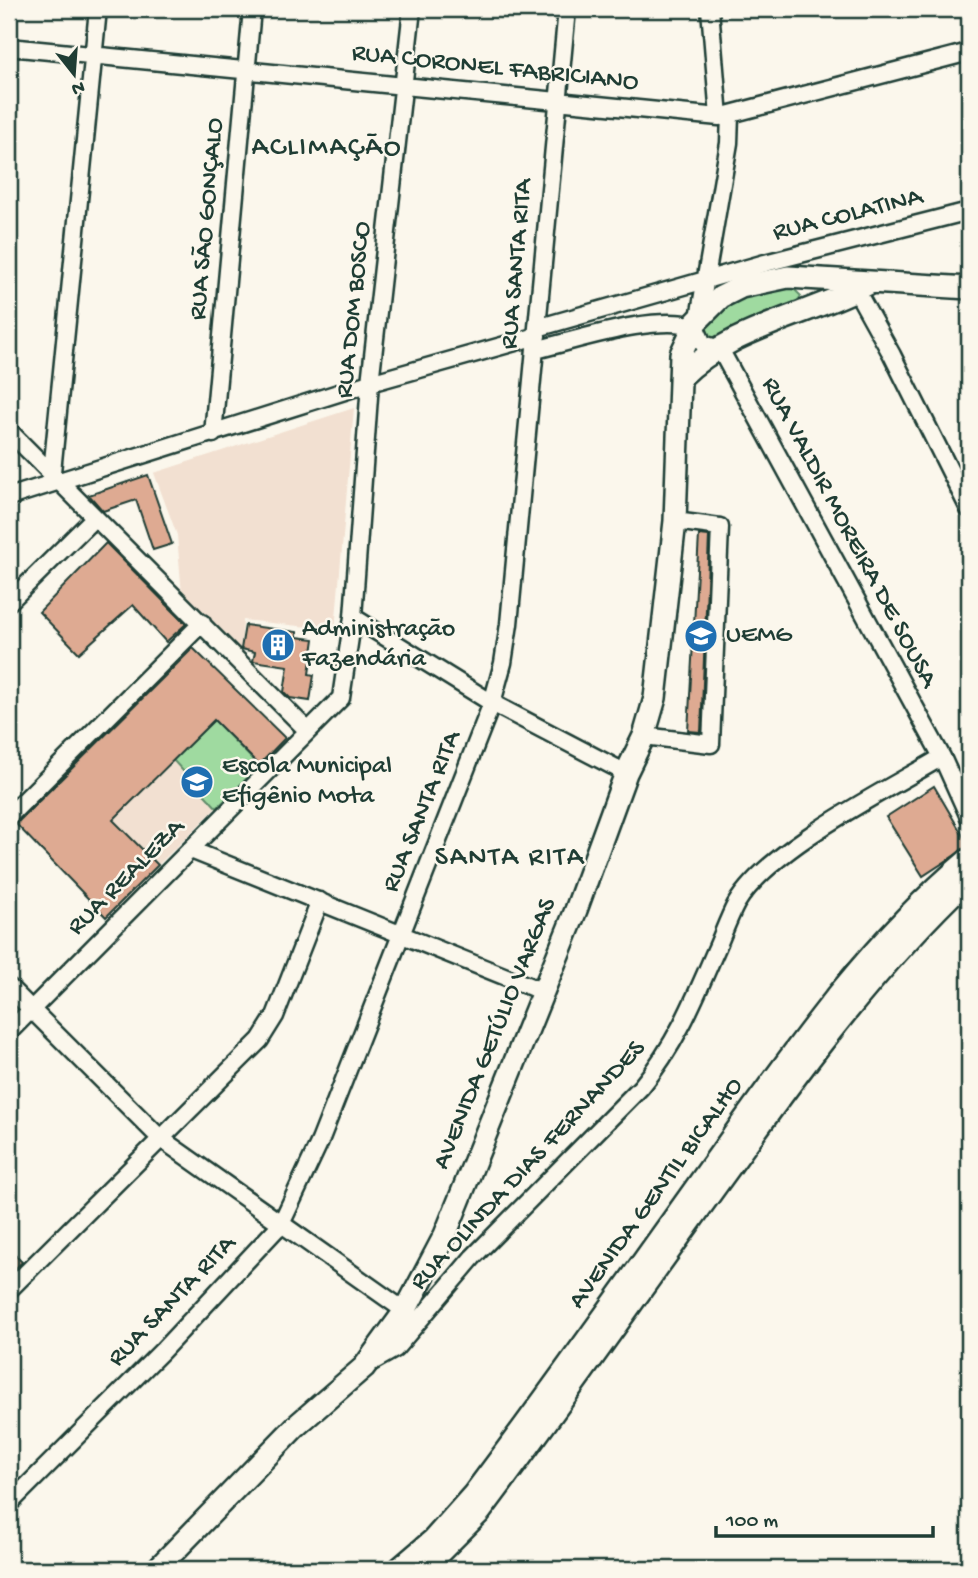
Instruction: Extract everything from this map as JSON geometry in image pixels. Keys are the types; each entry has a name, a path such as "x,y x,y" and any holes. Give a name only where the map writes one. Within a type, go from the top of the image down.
{"street":[{"path":"56,476 98,9"},
{"name":"RUA SÃO GONÇALO","path":"213,433 252,9"},
{"name":"RUA DOM BOSCO","path":"353,617 370,383 412,9"},
{"name":"RUA SANTA RITA","path":"9,1504 162,1351 281,1224 320,1141 492,703 503,663 509,624 567,9"},
{"path":"710,9 729,143 697,322 704,344 720,349"},
{"name":"RUA CORONEL FABRICIANO","path":"9,47 724,116 969,52"},
{"name":"RUA COLATINA","path":"765,263 969,211"},
{"path":"9,497 56,476 213,433 370,383 536,338 765,263"},
{"name":"RUA COLATINA","path":"765,263 793,277"},
{"path":"536,338 660,323 697,322 721,297 741,288 793,277 859,284 969,288"},
{"path":"793,277 806,293 807,309"},
{"path":"680,379 695,363 720,349 859,284"},
{"path":"859,284 969,509"},
{"name":"AVENIDA GETÚLIO VARGAS","path":"164,1567 296,1426 363,1367 404,1322 445,1235 541,991 576,910 626,773 644,736 661,662 675,521 681,354 697,322"},
{"name":"RUA VALDIR MOREIRA DE SOUSA","path":"720,349 942,757 969,817"},
{"path":"9,431 308,731"},
{"path":"9,602 94,518"},
{"path":"644,736 711,744 720,527 675,521"},
{"path":"353,617 492,703 626,773"},
{"name":"RUA REALEZA","path":"9,1032 341,698 353,617"},
{"path":"9,816 202,623"},
{"name":"RUA OLINDA DIAS FERNANDES","path":"404,1322 473,1257 641,1087 662,1062 682,1028 736,905 755,877 801,842 942,757"},
{"path":"191,850 541,991"},
{"name":"AVENIDA GENTIL BICALHO","path":"399,1569 432,1540 473,1495 814,1026 888,934 930,891 969,859"},
{"name":"AVENIDA GENTIL BICALHO","path":"423,1569 480,1512 772,1108 863,989 915,929 969,878"},
{"path":"9,1290 260,1040 275,1016 320,901"},
{"path":"9,987 160,1138 281,1224 404,1322"}],"shaded area":[{"path":"354,408 335,630 243,620 241,650 182,595 177,535 154,473"},
{"name":"Escola Municipal Efigênio Mota","path":"214,720 259,766 158,865 113,820"}],"green space":[{"path":"792,287 801,296 791,309 714,342 706,336 703,321 744,294"},
{"path":"214,720 259,766 217,808 173,760"}],"building":[{"path":"148,475 172,544 153,550 136,500 103,511 89,495"},
{"name":"UEMG","path":"699,535 709,536 701,732 688,731"},
{"path":"106,543 186,624 166,642 133,605 79,653 39,612"},
{"name":"Administração Fazendária","path":"245,625 297,632 297,637 314,639 309,674 314,675 310,701 290,698 284,692 288,666 253,661 255,652 241,649"},
{"path":"193,648 285,738 259,765 214,720 113,820 158,865 106,917 16,824"},
{"path":"934,786 969,846 923,876 886,817"},
{"path":"9,1249 22,1262 9,1275"}],"place":[{"name":"UEMG","path":"701,636"},
{"name":"Administração Fazendária","path":"278,645"},
{"name":"Escola Municipal Efigênio Mota","path":"197,782"}],"district":[{"name":"ACLIMAÇÃO","path":"327,148"},
{"name":"SANTA RITA","path":"510,858"}]}
